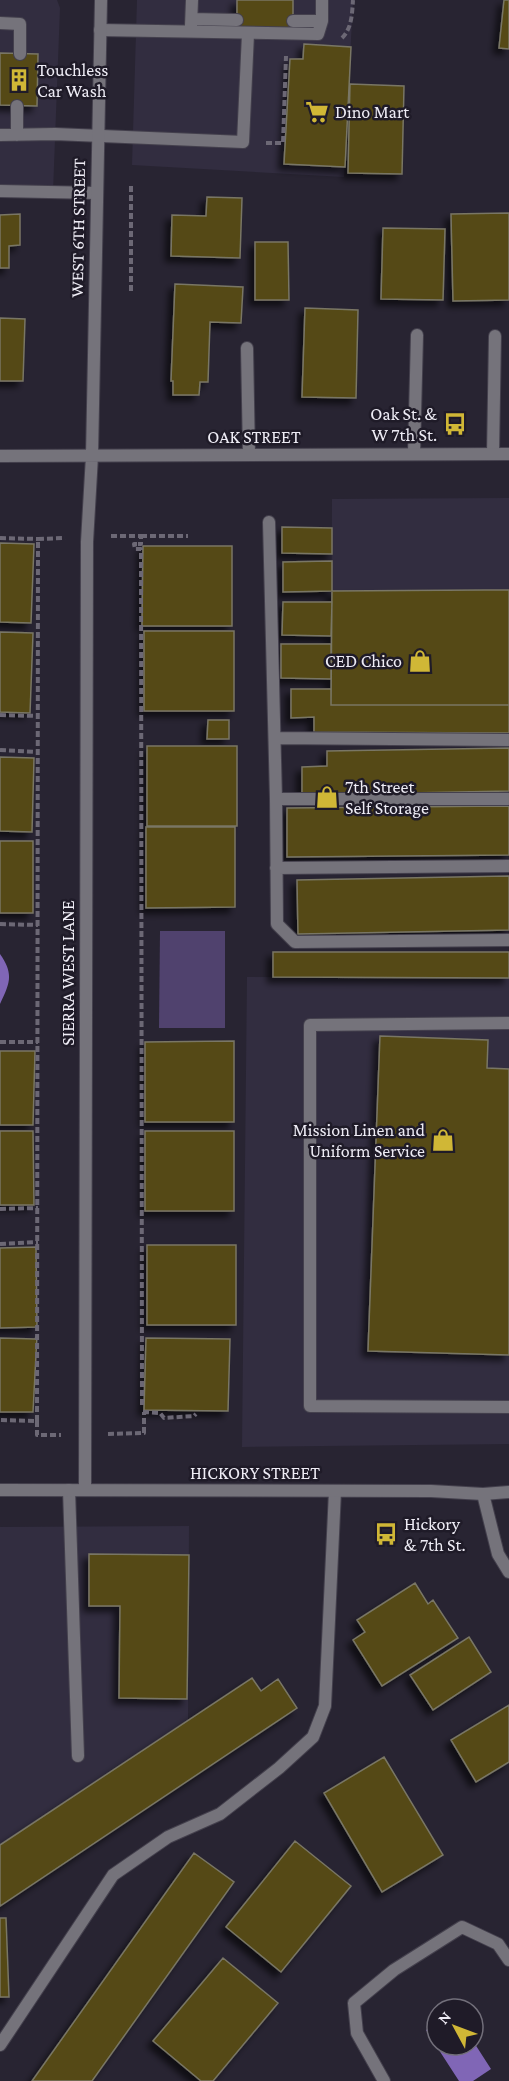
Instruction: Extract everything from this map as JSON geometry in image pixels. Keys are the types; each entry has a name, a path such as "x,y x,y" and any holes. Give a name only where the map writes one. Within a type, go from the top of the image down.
{"street":[{"name":"WEST 6TH STREET","path":"92,456 101,0"},
{"path":"191,33 192,0"},
{"path":"100,30 318,34 322,21 322,0"},
{"path":"192,19 237,20"},
{"path":"293,21 322,21"},
{"path":"0,23 21,24 20,54"},
{"path":"0,135 98,135 243,142 248,34"},
{"path":"17,135 18,106"},
{"path":"0,191 97,193"},
{"path":"414,454 417,335"},
{"path":"494,454 495,336"},
{"path":"247,348 249,455"},
{"name":"OAK STREET","path":"0,456 509,454"},
{"name":"SIERRA WEST LANE","path":"85,1490 87,542 92,456"},
{"path":"268,522 275,738 277,924 295,942 509,940"},
{"path":"275,738 509,740"},
{"path":"276,799 509,799"},
{"path":"276,868 509,866"},
{"path":"509,1023 310,1025 309,1406 509,1407"},
{"name":"HICKORY STREET","path":"0,1490 431,1491 483,1494 509,1492"},
{"path":"69,1490 78,1756"},
{"path":"0,2045 112,1875 168,1838 220,1814 279,1768 313,1737 325,1706 335,1491"},
{"path":"483,1494 498,1554 509,1572"},
{"path":"384,2081 357,2033 354,2003 394,1970 462,1927 498,1944 509,1960"}],"path":[{"path":"336,42 344,38 349,30 353,0"},
{"path":"282,143 286,53"},
{"path":"131,184 131,291"},
{"path":"108,526 109,536 188,536"},
{"path":"0,538 66,538 66,528"},
{"path":"141,536 141,544 134,544 135,549 141,549 142,1405"},
{"path":"38,539 37,1421 38,1435 66,1434"},
{"path":"0,715 39,716"},
{"path":"0,750 38,752"},
{"path":"0,924 38,925"},
{"path":"0,1042 38,1042"},
{"path":"0,1209 38,1208"},
{"path":"0,1244 38,1242"},
{"path":"1,1412 0,1420 37,1421"},
{"path":"108,1444 108,1434 144,1433 143,1412 160,1413 164,1418 196,1414"}],"shaded area":[{"path":"0,0 57,0 60,8 53,192 0,191"},
{"path":"137,0 353,0 344,177 132,165"},
{"path":"509,498 509,705 331,705 332,499"},
{"path":"160,931 225,931 225,1028 159,1028"},
{"path":"0,954 7,967 9,979 0,1004"},
{"path":"247,977 509,978 509,1444 242,1447"},
{"path":"189,1526 188,1721 0,1845 0,1527"},
{"path":"443,2057 483,2057 491,2069 473,2081 459,2081"}],"building":[{"path":"237,0 293,0 293,28 237,28"},
{"path":"504,0 509,0 509,49 499,48"},
{"name":"Dino Mart","path":"304,44 351,47 345,167 284,164 290,59 303,59"},
{"name":"Touchless Car Wash","path":"0,53 38,54 37,106 0,105"},
{"path":"350,84 404,86 402,174 348,173"},
{"path":"207,197 242,198 240,258 171,256 172,215 206,216"},
{"path":"509,213 509,300 453,301 451,214"},
{"path":"20,214 20,245 9,246 9,268 0,268 0,215"},
{"path":"383,228 445,229 443,300 381,299"},
{"path":"255,242 288,242 289,300 255,300"},
{"path":"175,284 243,287 241,323 210,322 208,382 200,382 199,395 173,395 173,381 171,381"},
{"path":"305,308 358,310 356,398 302,397"},
{"path":"0,318 25,319 23,381 0,381"},
{"path":"282,527 332,528 332,554 282,553"},
{"path":"0,543 34,544 31,623 0,622"},
{"path":"143,546 232,546 232,626 142,626"},
{"path":"332,561 332,591 283,592 283,562"},
{"name":"CED Chico","path":"509,590 509,705 331,705 332,591"},
{"path":"283,602 332,602 331,636 282,635"},
{"path":"144,631 234,631 234,711 144,711"},
{"path":"0,632 33,633 30,713 0,712"},
{"path":"281,644 331,644 331,679 281,678"},
{"path":"291,689 331,689 331,705 509,705 509,733 314,732 314,717 291,718"},
{"path":"208,720 229,720 229,739 207,739"},
{"path":"147,746 237,746 237,826 147,826"},
{"path":"509,748 509,791 302,795 302,767 327,766 327,751"},
{"path":"0,757 34,758 32,832 0,831"},
{"path":"509,806 509,855 287,857 287,808"},
{"path":"146,827 235,827 235,907 146,908"},
{"path":"0,841 33,841 33,913 0,913"},
{"path":"509,876 509,930 298,934 297,880"},
{"path":"273,952 509,952 509,978 273,977"},
{"name":"Mission Linen and Uniform Service","path":"380,1036 488,1040 487,1068 509,1069 509,1355 368,1351"},
{"path":"234,1041 234,1122 145,1122 145,1042"},
{"path":"0,1051 35,1051 33,1125 0,1125"},
{"path":"0,1131 33,1131 34,1205 0,1205"},
{"path":"145,1131 234,1131 234,1211 145,1211"},
{"path":"147,1245 236,1245 236,1325 147,1325"},
{"path":"36,1247 37,1327 0,1328 0,1248"},
{"path":"37,1335 33,1412 0,1412 0,1338 35,1339"},
{"path":"146,1338 230,1339 228,1411 144,1410"},
{"path":"89,1554 189,1555 187,1699 119,1698 120,1606 89,1606"},
{"path":"415,1583 428,1604 433,1600 458,1638 382,1686 353,1640 365,1632 357,1620"},
{"path":"469,1637 491,1672 433,1710 410,1675"},
{"path":"252,1678 261,1691 278,1679 297,1708 0,1906 0,1845"},
{"path":"509,1705 509,1762 476,1782 451,1740"},
{"path":"384,1757 443,1855 382,1892 324,1793"},
{"path":"295,1841 351,1886 281,1972 226,1927"},
{"path":"194,1853 234,1882 92,2081 32,2081"},
{"path":"0,1918 6,1918 9,1997 0,1997"},
{"path":"223,1958 278,2003 213,2081 201,2081 153,2041"}],"place":[{"name":"Touchless Car Wash","path":"19,80"},
{"name":"Dino Mart","path":"317,112"},
{"name":"Oak St. & W 7th St.","path":"455,424"},
{"name":"CED Chico","path":"420,661"},
{"name":"7th Street Self Storage","path":"327,797"},
{"name":"Mission Linen and Uniform Service","path":"443,1140"},
{"name":"Hickory & 7th St.","path":"386,1534"}]}
